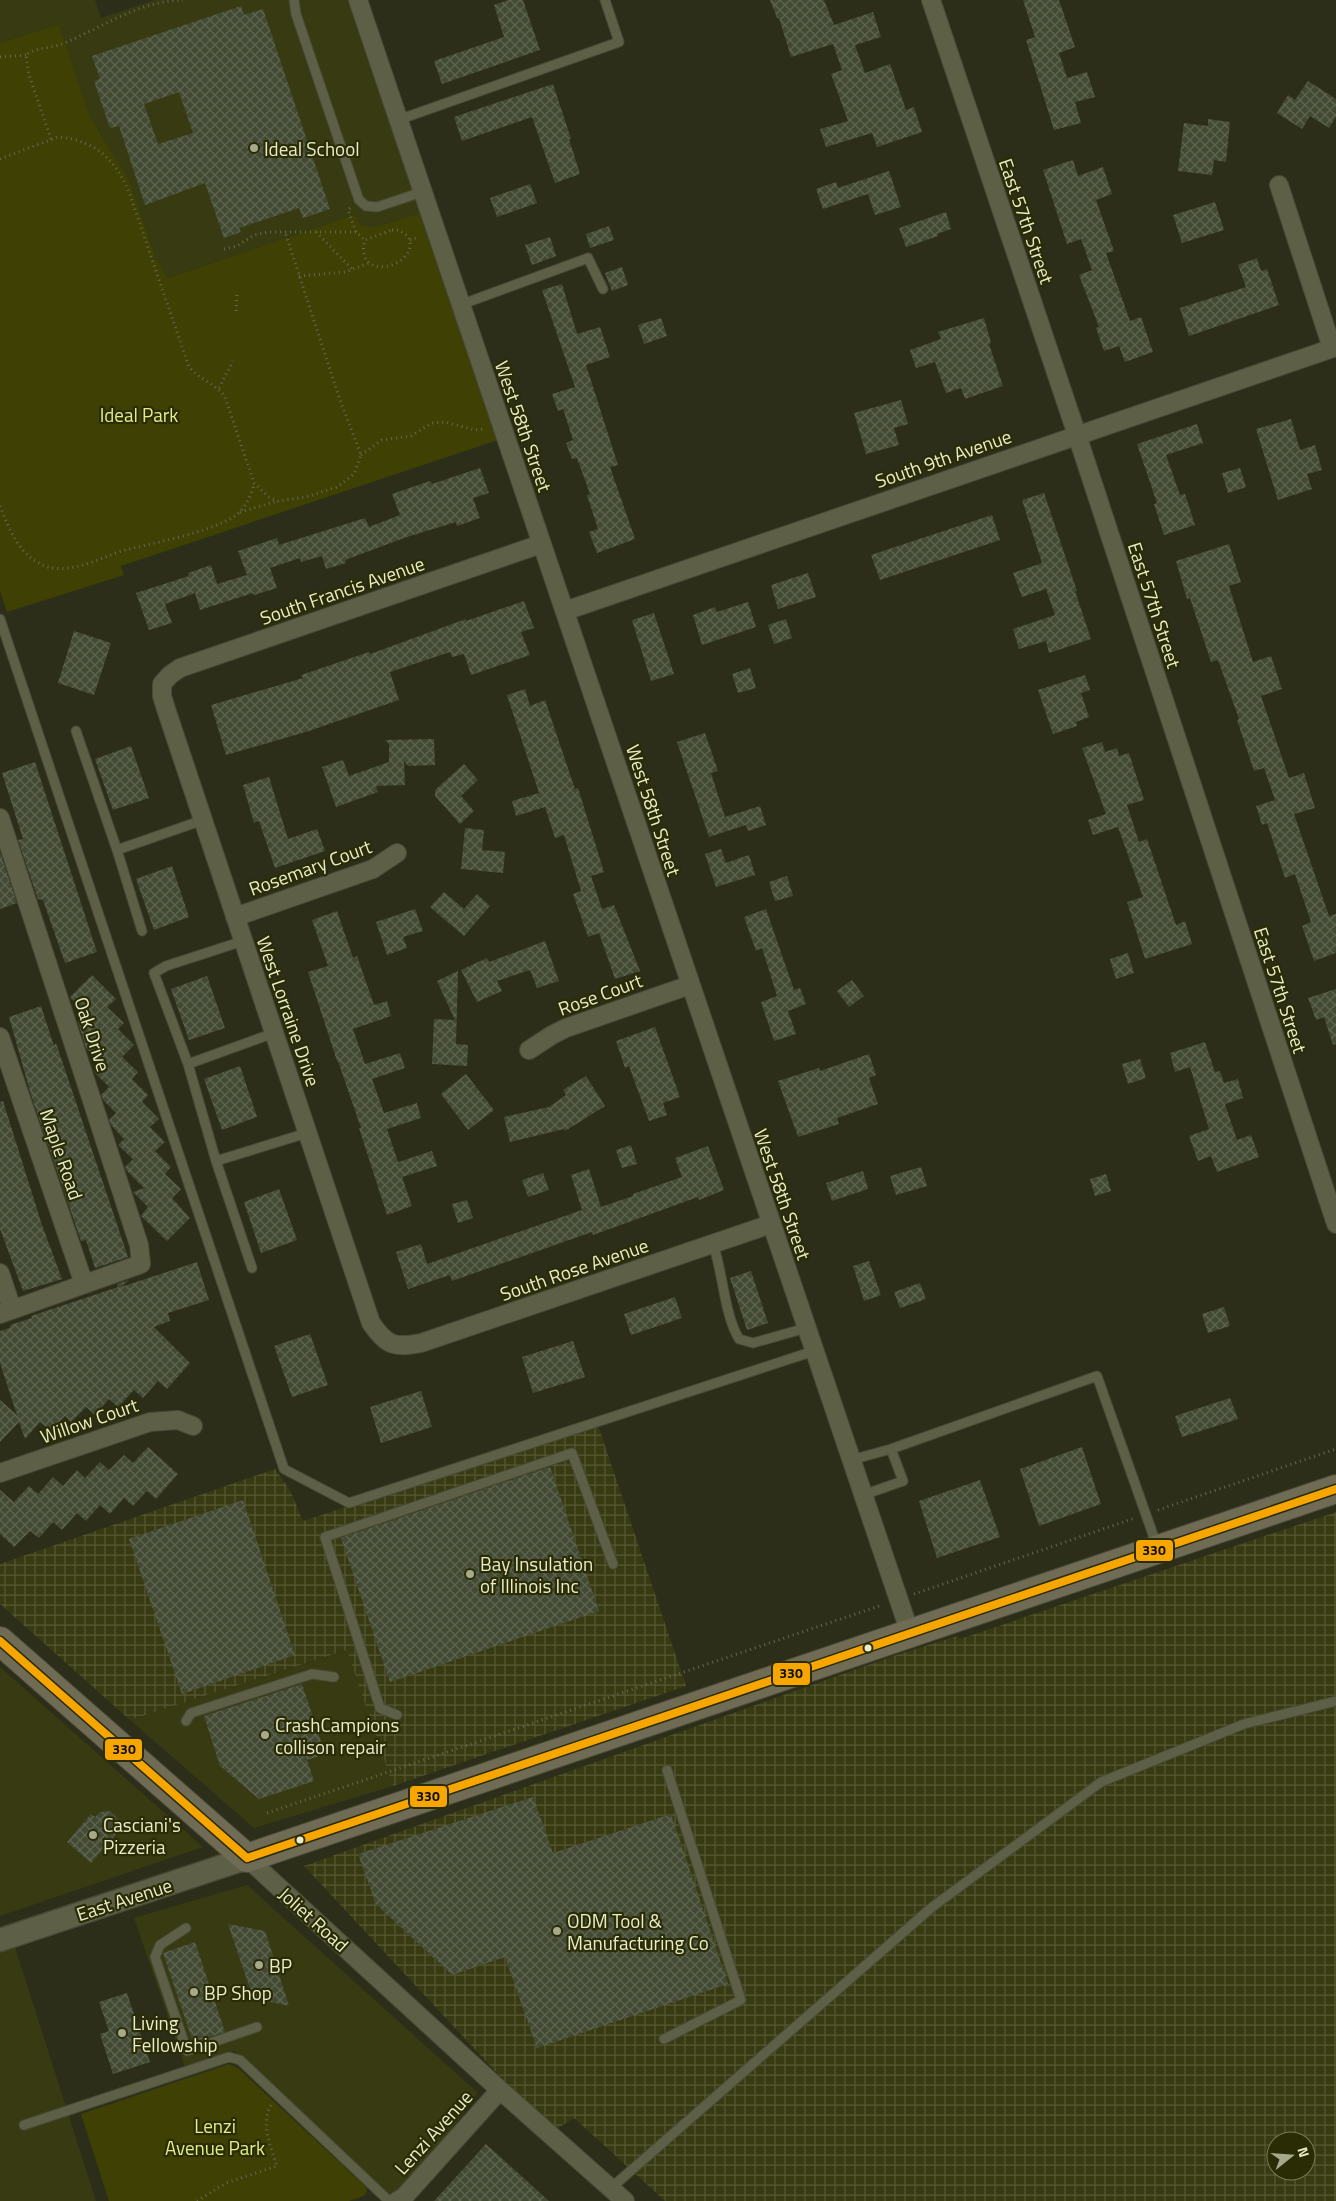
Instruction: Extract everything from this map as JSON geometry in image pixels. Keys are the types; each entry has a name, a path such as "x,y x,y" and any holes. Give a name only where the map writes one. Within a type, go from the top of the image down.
{"main road":[{"path":"247,1858 1336,1489"},
{"name":"Joliet Road","path":"0,1640 247,1858"}],"street":[{"name":"West 58th Street","path":"358,0 770,1224 910,1633"},
{"name":"East 57th Street","path":"931,0 1077,435 1336,1224"},
{"path":"1279,185 1334,347"},
{"name":"South 9th Avenue","path":"565,611 1334,347"},
{"name":"South Francis Avenue","path":"162,684 180,668 541,544"},
{"name":"West Lorraine Drive","path":"162,684 162,696 166,709 371,1323 380,1336 390,1345"},
{"name":"Oak Drive","path":"0,818 136,1236 141,1264 84,1284"},
{"name":"Rosemary Court","path":"235,917 373,869 397,853"},
{"name":"Rose Court","path":"529,1050 566,1028 690,985"},
{"name":"Maple Road","path":"0,1037 84,1284"},
{"name":"South Rose Avenue","path":"390,1345 406,1346 421,1343 770,1224"},
{"path":"0,1273 6,1312 84,1284"},
{"name":"Willow Court","path":"0,1473 150,1422 178,1420 193,1426"},
{"name":"East Avenue","path":"0,1940 247,1858"},
{"name":"Joliet Road","path":"247,1858 500,2090 625,2201"},
{"name":"Lenzi Avenue","path":"397,2201 404,2197 500,2090"}],"lane":[{"path":"294,0 296,14 359,200 366,206 377,207 422,192"},
{"path":"398,120 619,42 605,0"},
{"path":"460,305 588,258 603,289"},
{"path":"0,619 284,1469 349,1503 814,1350"},
{"path":"76,731 117,850 142,931"},
{"path":"117,850 203,820"},
{"path":"243,941 166,966 154,972 188,1064 216,1161 252,1268"},
{"path":"188,1064 274,1033"},
{"path":"216,1161 307,1133"},
{"path":"713,1244 719,1260 726,1299 739,1339 753,1344 806,1328"},
{"path":"851,1460 892,1448 1097,1376 1158,1549"},
{"path":"863,1495 903,1481 892,1448"},
{"path":"396,1715 380,1708 325,1537 572,1453 613,1564"},
{"path":"186,1721 191,1713 312,1674 334,1678"},
{"path":"610,2188 931,1908 1101,1782 1244,1724 1336,1701"},
{"path":"664,2039 741,2000 667,1770"},
{"path":"186,1928 160,1945 155,1957 186,2051 257,2027"},
{"path":"24,2125 229,2057 240,2060 389,2201"}],"path":[{"path":"0,57 26,55 33,50 57,45 135,10 158,2 183,0"},
{"path":"26,55 29,75 51,139"},
{"path":"0,159 51,139 68,138 93,146 123,176 158,272 188,367 196,375 219,388 226,397 254,483 269,497 278,501"},
{"path":"359,200 348,210 356,232 365,240"},
{"path":"392,230 404,232 410,240 410,252 401,260 378,268 369,263 364,255 365,240 392,230"},
{"path":"224,249 237,246 254,235 269,232 356,232"},
{"path":"285,232 361,455"},
{"path":"315,232 352,269"},
{"path":"410,240 419,237"},
{"path":"299,276 336,273 369,263"},
{"path":"236,311 237,293"},
{"path":"219,388 233,361"},
{"path":"0,506 12,537 19,547 46,566 58,569 82,566 124,550 219,523 240,512 278,501 306,497 326,491 346,482 354,474 361,455 382,440 411,436 432,423 445,422 475,430 483,429"},
{"path":"240,512 252,493 254,483"},
{"path":"267,1813 1336,1449"},
{"path":"197,2201 226,2183 277,2166 269,2140 266,2114 277,2095"}],"shaded area":[{"name":"Ideal School","path":"0,0 95,0 101,18 155,0 349,0 421,213 375,227 363,227 354,215 168,278 156,258 129,179 90,117 59,24 0,43"},
{"path":"598,1425 686,1686 393,1786 347,1650 130,1720 0,1604 0,1564 275,1469 290,1490 303,1521"},
{"path":"1336,1512 1336,2201 665,2201 574,2118 552,2132 304,1866 893,1656 957,1636 960,1639"},
{"path":"348,1650 393,1786 254,1828 130,1720"},
{"path":"0,1667 203,1847 0,1916"},
{"path":"247,1885 478,2093 403,2196 394,2201 268,2080 234,2051 185,2067 134,1918"},
{"path":"14,1944 96,2201 0,2201 0,1948"}],"green space":[{"name":"Ideal Park","path":"59,24 90,117 129,179 156,258 168,278 354,215 363,227 375,227 421,213 498,440 121,566 124,575 7,612 0,591 0,43"},
{"name":"Lenzi Avenue Park","path":"229,2064 238,2068 366,2187 367,2192 364,2196 349,2201 109,2201 81,2114"}],"building":[{"path":"508,0 523,0 540,50 442,84 434,61 504,37 494,5"},
{"path":"770,0 824,0 834,25 873,12 881,37 855,45 865,73 890,64 906,110 914,107 922,132 877,147 872,133 826,147 820,129 848,121 831,74 842,70 833,44 791,57 779,18 777,18"},
{"path":"1023,0 1059,0 1075,47 1059,53 1067,78 1087,72 1095,97 1075,102 1081,123 1054,130 1026,40 1035,37"},
{"path":"241,6 244,15 263,9 330,209 303,218 299,208 239,228 241,232 224,238 205,183 145,205 119,126 110,128 94,81 100,79 92,56","holes":["179,92 193,133 158,144 144,104"]},
{"path":"1308,81 1336,99 1336,117 1329,128 1310,116 1302,129 1277,113 1288,95 1295,100"},
{"path":"553,84 580,174 555,183 532,117 462,141 454,117"},
{"path":"1208,119 1230,122 1226,162 1214,160 1212,175 1178,171 1184,123 1208,126"},
{"path":"1073,160 1078,176 1103,167 1112,194 1096,200 1114,251 1106,253 1130,321 1141,317 1153,352 1125,362 1119,346 1104,351 1096,328 1099,327 1079,275 1092,270 1081,239 1067,244 1043,170"},
{"path":"889,171 901,207 875,215 868,194 823,209 816,189 836,182 838,188"},
{"path":"530,184 537,203 497,217 490,198"},
{"path":"1215,202 1224,230 1182,243 1173,215"},
{"path":"946,212 951,229 937,234 938,236 906,247 899,228"},
{"path":"609,226 614,240 590,248 586,234"},
{"path":"550,237 556,256 532,265 525,245"},
{"path":"1257,258 1261,271 1267,269 1279,305 1189,336 1180,308 1246,287 1238,265"},
{"path":"622,267 628,285 612,291 605,273"},
{"path":"562,284 577,334 600,327 610,357 586,365 618,465 610,467 635,539 597,553 589,532 598,529 587,495 590,494 577,458 572,459 566,443 573,440 563,409 558,411 552,394 575,387 542,290"},
{"path":"661,318 667,336 644,344 638,325"},
{"path":"984,318 991,343 989,344 1003,386 965,399 961,388 946,393 935,362 916,368 910,350 941,339 938,332"},
{"path":"901,400 908,424 894,428 899,445 866,454 854,413"},
{"path":"1291,419 1300,450 1315,445 1322,470 1307,474 1312,489 1278,500 1256,429"},
{"path":"1197,424 1203,443 1166,455 1180,495 1185,494 1195,525 1164,535 1154,504 1157,503 1137,444"},
{"path":"480,468 489,493 473,498 480,518 457,526 456,522 407,537 345,560 346,563 326,569 322,556 301,562 300,558 270,568 277,588 254,595 253,593 200,610 195,593 165,604 172,623 149,630 136,593 189,576 188,573 211,565 217,584 247,575 238,551 277,538 279,545 365,518 369,527 400,515 392,494 430,481 432,484"},
{"path":"1240,468 1246,487 1228,493 1222,473"},
{"path":"1044,493 1091,639 1049,653 1046,641 1019,649 1013,629 1055,615 1046,589 1022,597 1013,573 1042,563 1022,500"},
{"path":"992,515 1000,540 880,580 871,555"},
{"path":"1229,544 1241,582 1229,586 1253,662 1271,656 1282,689 1261,696 1289,778 1304,773 1315,808 1294,814 1329,916 1336,914 1336,953 1314,961 1302,926 1311,922 1295,874 1285,878 1267,823 1262,825 1256,806 1275,800 1264,768 1254,771 1237,720 1239,719 1218,660 1211,662 1190,598 1187,599 1176,561"},
{"path":"808,573 816,597 778,609 771,585"},
{"path":"524,601 534,628 521,632 530,655 471,675 464,654 452,657 450,652 390,672 399,700 309,731 226,755 211,705 303,678 301,675 369,652 370,654 466,619 466,621"},
{"path":"748,602 756,627 702,645 693,615 715,607 717,612"},
{"path":"654,613 674,674 651,681 632,620"},
{"path":"786,619 792,638 774,644 768,625"},
{"path":"74,631 111,643 94,695 58,683"},
{"path":"750,668 756,688 738,693 732,674"},
{"path":"1085,675 1090,690 1081,693 1089,717 1076,722 1077,726 1053,734 1038,690"},
{"path":"525,689 530,706 545,700 575,789 578,788 604,872 591,876 602,909 614,905 640,971 615,979 599,933 588,937 573,894 581,891 564,835 555,838 545,807 516,816 512,801 539,793 507,695"},
{"path":"705,733 718,771 711,773 725,817 760,806 766,825 748,831 746,825 709,837 677,742"},
{"path":"434,739 435,765 408,766 404,761 405,785 376,786 378,792 336,807 322,767 343,760 349,776 389,762 389,744 385,740"},
{"path":"1102,742 1105,752 1117,748 1119,756 1129,753 1144,800 1127,805 1139,842 1147,839 1176,925 1185,921 1192,944 1145,959 1127,902 1143,897 1118,827 1093,835 1088,820 1106,814 1082,748"},
{"path":"131,746 149,798 113,810 95,759"},
{"path":"35,762 97,952 65,963 43,900 38,899 18,840 23,839 2,773"},
{"path":"464,764 478,780 461,796 474,811 460,824 435,796 435,790"},
{"path":"269,777 288,839 317,829 325,851 275,868 259,821 254,823 243,785"},
{"path":"465,828 484,830 482,850 505,852 503,873 461,869"},
{"path":"721,849 726,863 749,855 755,875 716,887 705,854"},
{"path":"0,852 17,903 0,909"},
{"path":"172,866 189,917 154,930 136,879"},
{"path":"787,876 793,896 775,901 769,882"},
{"path":"444,892 464,909 477,894 490,906 464,936 430,907"},
{"path":"415,909 423,931 403,937 407,948 387,955 376,922"},
{"path":"766,909 794,990 800,988 806,1004 788,1011 796,1034 774,1041 761,1002 777,996 762,948 756,951 744,917"},
{"path":"337,911 353,958 357,956 374,1005 387,1001 391,1016 353,1029 365,1064 400,1053 405,1068 372,1079 384,1113 417,1103 421,1118 387,1129 398,1162 432,1151 437,1166 402,1177 412,1206 387,1215 359,1128 361,1128 308,972 328,966 312,920"},
{"path":"545,941 559,981 537,988 530,970 497,981 502,991 477,1002 461,970 487,958 489,962"},
{"path":"1128,953 1134,973 1116,979 1110,959"},
{"path":"458,971 456,1044 468,1045 467,1066 432,1064 434,1019 455,1020 437,981"},
{"path":"92,975 116,999 107,1007 124,1023 118,1029 134,1045 122,1057 138,1072 132,1079 148,1095 142,1102 159,1119 150,1127 165,1142 155,1151 171,1167 165,1174 181,1189 172,1198 190,1218 167,1241 141,1216 148,1207 133,1192 144,1188 126,1170 125,1167 133,1159 118,1145 124,1139 111,1125 109,1120 116,1113 103,1100 101,1095 109,1087 94,1072 101,1063 86,1048 78,1022 85,1015 70,997"},
{"path":"207,976 225,1028 189,1040 171,989"},
{"path":"852,980 864,996 849,1007 837,991"},
{"path":"1336,989 1336,1044 1333,1045 1324,1017 1316,1020 1308,998"},
{"path":"41,1006 54,1046 56,1043 128,1257 95,1268 86,1240 81,1241 31,1095 9,1017"},
{"path":"655,1027 680,1097 663,1103 667,1115 649,1121 629,1066 625,1068 616,1041"},
{"path":"1205,1042 1215,1072 1220,1071 1224,1083 1238,1079 1243,1098 1225,1104 1237,1140 1251,1135 1259,1157 1217,1172 1211,1156 1198,1161 1189,1136 1209,1129 1190,1067 1175,1072 1170,1053"},
{"path":"869,1054 876,1075 869,1078 878,1104 837,1118 839,1124 798,1137 778,1081 819,1068 820,1071"},
{"path":"1140,1059 1146,1078 1128,1084 1122,1064"},
{"path":"240,1066 257,1117 222,1130 204,1079"},
{"path":"466,1074 494,1110 468,1130 441,1094"},
{"path":"586,1076 605,1106 565,1131 564,1129 510,1142 504,1117 549,1107 566,1095 563,1090"},
{"path":"3,1101 42,1225 62,1279 23,1291 0,1229 0,1102"},
{"path":"631,1145 637,1164 622,1168 616,1150"},
{"path":"708,1146 724,1190 699,1200 698,1197 593,1235 592,1232 452,1281 450,1275 408,1289 396,1252 421,1244 427,1264 582,1210 571,1175 589,1169 601,1207 682,1177 675,1158"},
{"path":"921,1167 927,1186 896,1195 890,1176"},
{"path":"863,1171 868,1189 832,1201 826,1183"},
{"path":"543,1173 549,1190 528,1197 522,1180"},
{"path":"1106,1174 1111,1191 1095,1196 1090,1179"},
{"path":"279,1189 297,1240 261,1253 244,1202"},
{"path":"467,1200 473,1218 458,1223 452,1204"},
{"path":"869,1261 881,1295 864,1301 853,1266"},
{"path":"197,1262 209,1300 168,1313 170,1321 154,1327 190,1363 167,1389 158,1381 143,1398 134,1390 118,1407 109,1399 95,1415 86,1407 71,1422 65,1416 51,1431 40,1422 25,1439 19,1422 0,1442 0,1400 17,1415 0,1363 0,1331 10,1328 10,1325 32,1318 31,1316 118,1287 117,1284 129,1280 121,1287"},
{"path":"751,1271 768,1323 747,1330 730,1278"},
{"path":"920,1283 926,1299 900,1308 894,1292"},
{"path":"675,1297 682,1318 631,1335 624,1314"},
{"path":"1224,1307 1230,1326 1208,1333 1202,1314"},
{"path":"310,1334 328,1385 292,1397 274,1346"},
{"path":"573,1341 585,1377 533,1393 522,1357"},
{"path":"421,1391 432,1427 381,1443 370,1407"},
{"path":"1230,1398 1238,1419 1182,1437 1175,1416"},
{"path":"148,1447 178,1474 156,1499 147,1491 133,1506 124,1498 110,1514 100,1505 86,1521 77,1513 62,1530 53,1522 39,1538 30,1531 14,1547 0,1534 0,1490 14,1502 29,1486 38,1494 53,1477 63,1486 77,1470 85,1478 100,1462 109,1470 124,1455 133,1463"},
{"path":"1082,1447 1101,1504 1039,1526 1020,1469"},
{"name":"Bay Insulation of Illinois Inc","path":"550,1467 599,1611 390,1682 341,1538"},
{"path":"980,1480 1000,1537 937,1558 919,1501"},
{"path":"243,1500 295,1655 182,1694 129,1539"},
{"name":"CrashCampions collison repair","path":"302,1684 325,1754 307,1760 314,1781 259,1799 220,1766 204,1716"},
{"name":"ODM Tool & Manufacturing Co","path":"533,1797 553,1853 671,1814 728,1984 537,2048 505,1957 452,1975 376,1904 358,1854"},
{"name":"Casciani's Pizzeria","path":"110,1811 120,1821 120,1829 91,1863 67,1842 91,1814 95,1817 100,1812"},
{"name":"BP","path":"228,1924 265,1931 289,2006 253,1998"},
{"name":"BP Shop","path":"195,1942 225,2032 193,2042 163,1953"},
{"name":"Living Fellowship","path":"127,1993 150,2062 113,2074 100,2034 109,2031 99,2002"},
{"path":"486,2144 549,2201 434,2201"}],"transit line":[{"name":"330","path":"247,1858 1336,1489"},
{"name":"330","path":"0,1641 247,1858"}],"place":[{"name":"Ideal School","path":"254,148"},
{"name":"Bay Insulation of Illinois Inc","path":"470,1574"},
{"name":"CrashCampions collison repair","path":"265,1735"},
{"name":"Casciani's Pizzeria","path":"93,1835"},
{"name":"ODM Tool & Manufacturing Co","path":"557,1931"},
{"name":"BP","path":"259,1965"},
{"name":"BP Shop","path":"194,1992"},
{"name":"Living Fellowship","path":"122,2033"}]}
